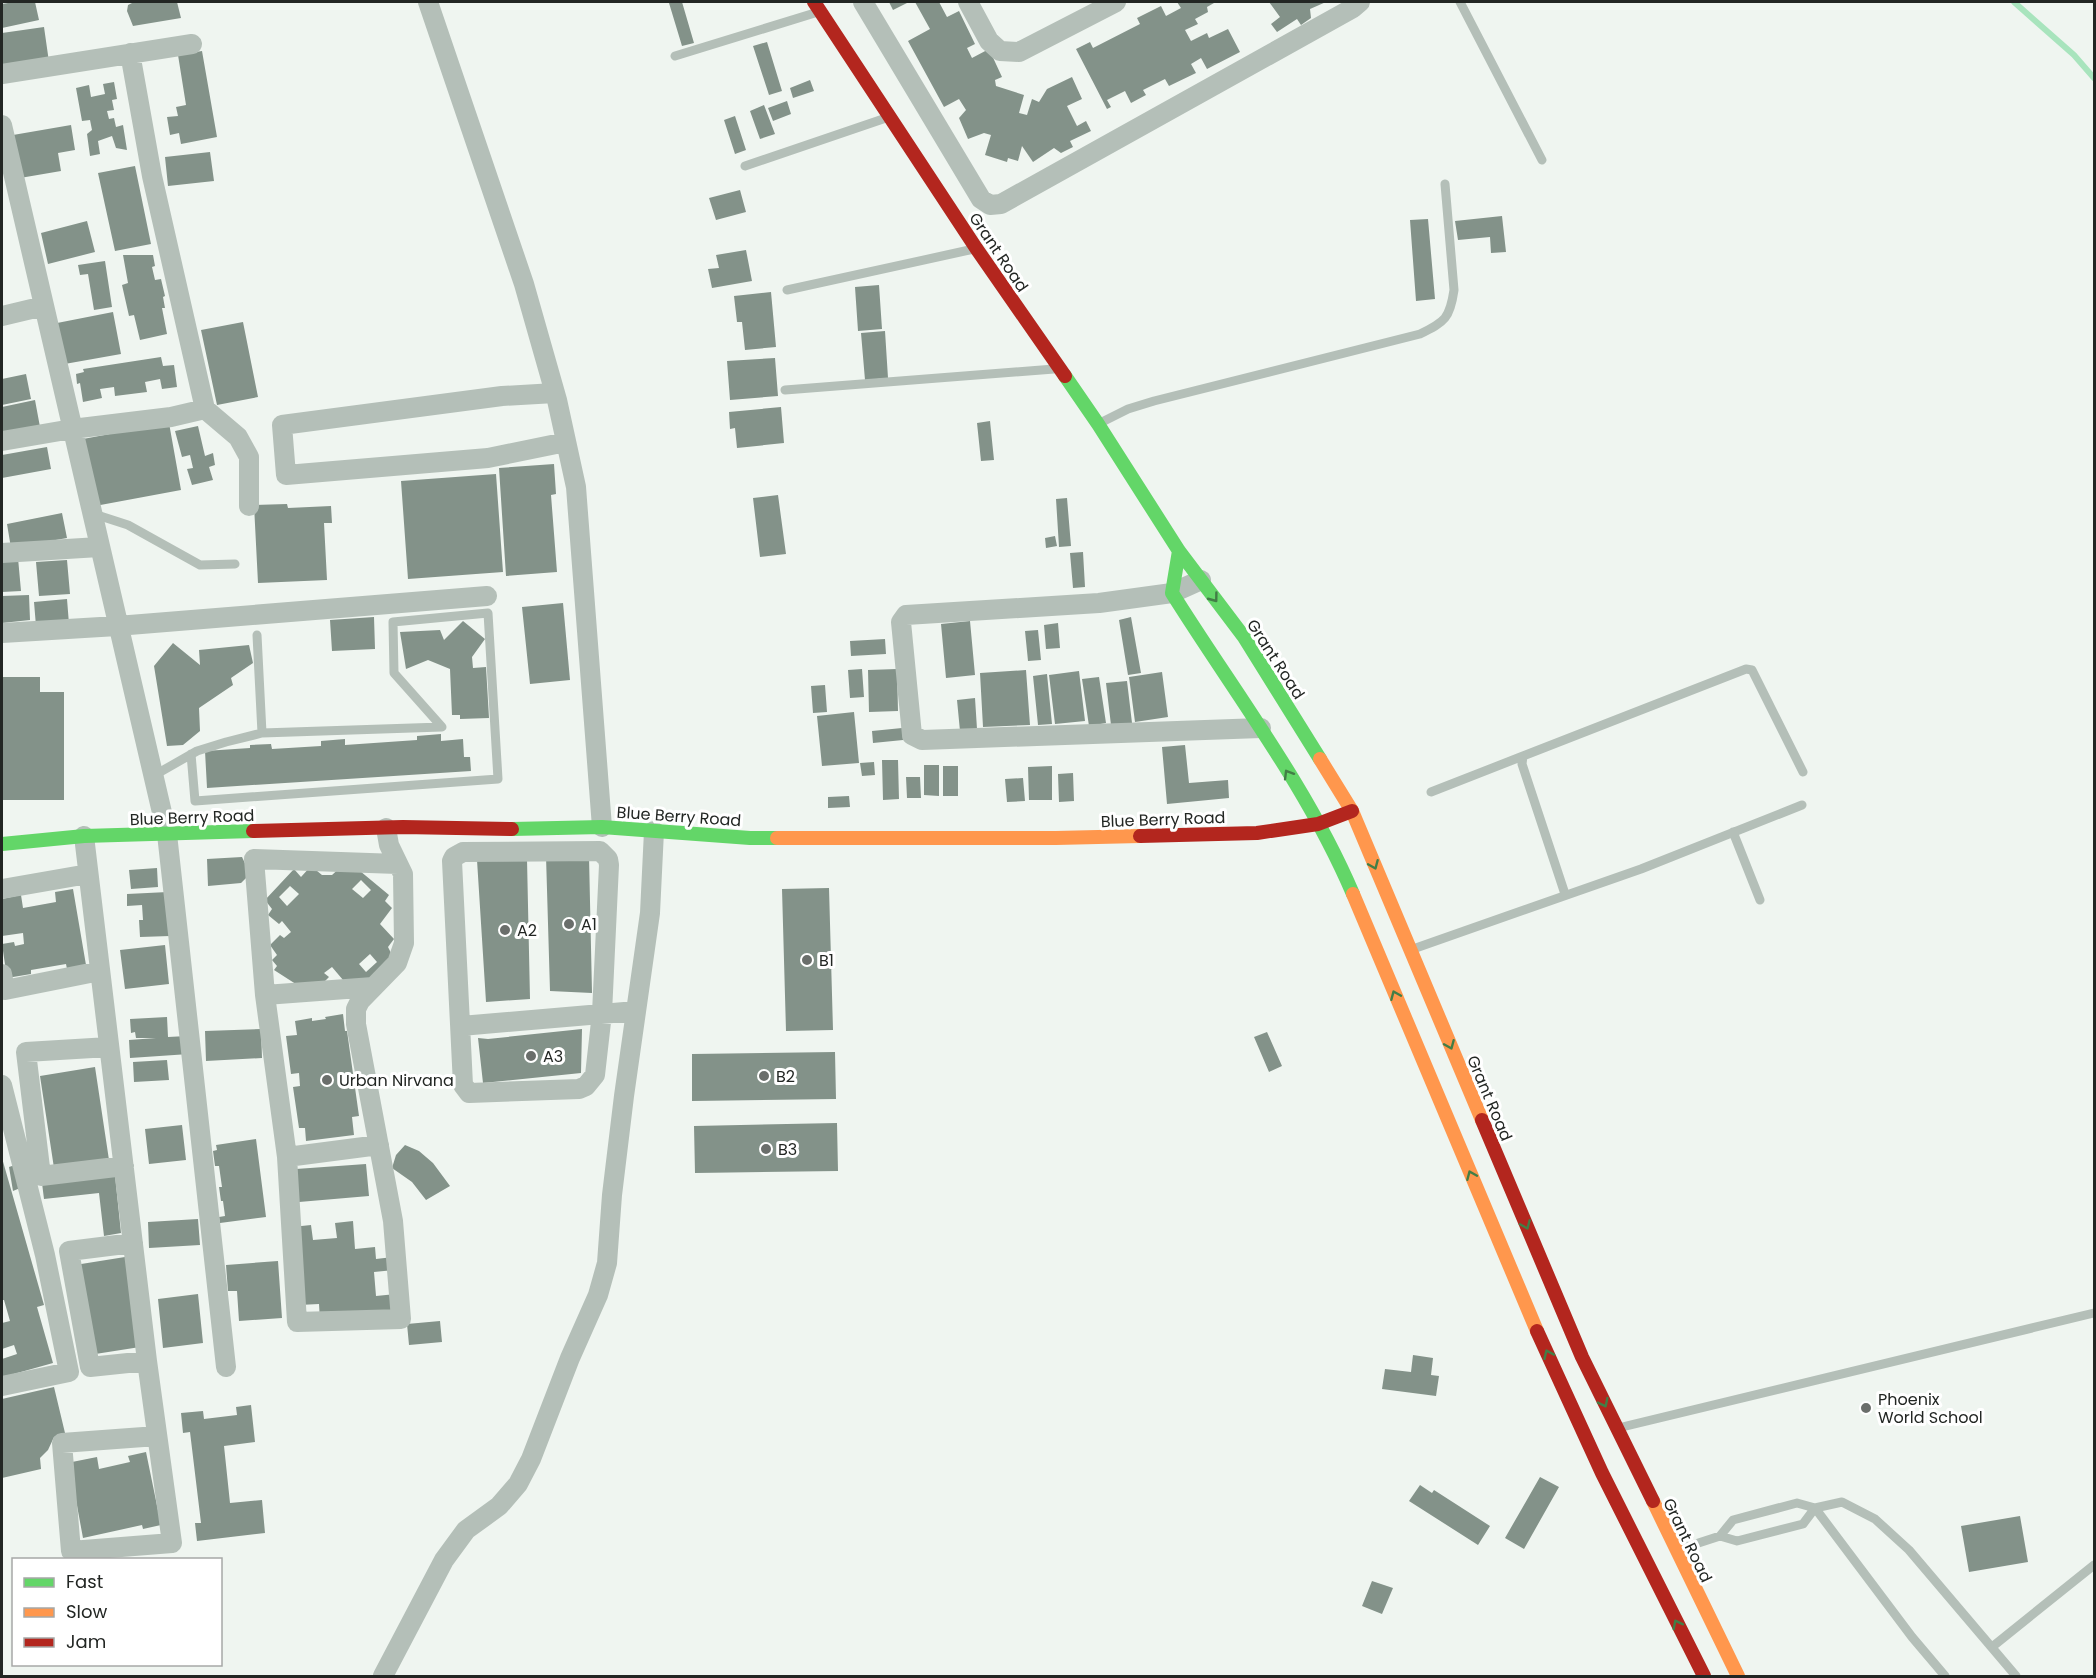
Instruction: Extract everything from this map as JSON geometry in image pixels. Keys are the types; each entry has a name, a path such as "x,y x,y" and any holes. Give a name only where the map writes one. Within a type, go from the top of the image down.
{"main road":[{"name":"Grant Road","path":"817,6 976,248 1098,424 1179,551 1244,637 1352,811 1577,1346 1738,1677"},
{"path":"1179,551 1172,593 1201,641 1261,728 1341,866 1570,1404 1636,1543 1704,1677"},
{"name":"Blue Berry Road","path":"2,844 84,836 394,828 602,827 750,838 1056,838 1257,833 1318,824 1352,811"}],"street":[{"path":"428,2 524,284 555,393 576,487 602,827"},
{"path":"863,2 981,199 990,205 1001,204 1360,2"},
{"path":"968,2 989,41 1000,51 1019,52 1116,2"},
{"path":"2,74 192,44"},
{"path":"130,53 153,176 205,408 238,437 249,457 249,506"},
{"path":"2,125 10,201 44,306 167,834 226,1367"},
{"path":"2,316 44,306"},
{"path":"555,393 502,396 282,425 286,475 488,458 566,442"},
{"path":"2,441 72,429 171,417 205,408"},
{"path":"2,554 99,547"},
{"path":"1201,580 1172,593 1099,603 906,615 901,622 912,735 922,740 1261,728"},
{"path":"2,633 487,596"},
{"path":"394,828 389,845 403,874 404,943 397,963 360,1001 356,1009 356,1023 393,1221 401,1319 297,1322 287,1157 265,995 254,859 398,864"},
{"path":"383,1677 444,1560 466,1530 499,1506 518,1484 531,1459 570,1358 598,1295 607,1263 612,1195 650,913 654,831"},
{"path":"84,836 147,1361 172,1543 71,1551 62,1443 157,1436"},
{"path":"600,850 605,853 609,866 602,1014 595,1075 586,1086 579,1089 469,1093 463,1085 452,861 454,857 463,852 600,850"},
{"path":"2,889 88,874"},
{"path":"2,974 5,990 100,971"},
{"path":"265,995 373,987"},
{"path":"461,1026 636,1011"},
{"path":"109,1047 26,1052 41,1176 124,1166"},
{"path":"2,1386 69,1372 45,1255 3,1094"},
{"path":"287,1157 379,1145"},
{"path":"133,1243 69,1251 90,1367 147,1361"}],"lane":[{"path":"1460,2 1542,160"},
{"path":"675,56 817,6"},
{"path":"745,166 888,117"},
{"path":"1098,424 1128,409 1154,401 1420,334 1434,327 1445,319 1452,305 1454,290 1445,184"},
{"path":"787,290 976,248"},
{"path":"784,390 1060,369"},
{"path":"92,514 128,525 200,565 235,564"},
{"path":"153,776 191,754 262,733 442,727 394,673 393,622 488,613 498,779 195,801 191,754"},
{"path":"257,635 262,733"},
{"path":"1431,792 1746,669 1752,670 1803,772"},
{"path":"1522,756 1522,764 1565,894"},
{"path":"1411,950 1641,868 1802,805"},
{"path":"1733,832 1760,900"},
{"path":"1616,1428 2094,1313"},
{"path":"1675,1551 1720,1536 1733,1520 1797,1503 1815,1508 1842,1502 1875,1519 1909,1550 2016,1677"},
{"path":"1720,1536 1737,1541 1803,1524 1815,1508"},
{"path":"1815,1508 1945,1677"},
{"path":"1992,1647 2094,1566"}],"building":[{"path":"35,2 39,20 2,28 2,4"},
{"path":"134,2 177,2 181,18 133,26 127,11 128,5"},
{"path":"682,2 694,43 682,46 669,3"},
{"path":"889,2 909,2 893,10"},
{"path":"915,2 939,2 947,17 959,11 975,44 967,48 972,58 989,49 1002,77 995,80 996,86 1024,95 1019,113 1027,115 1032,99 1039,102 1047,89 1072,77 1082,99 1067,106 1077,126 1086,121 1091,131 1070,141 1073,147 1061,153 1054,148 1033,162 1022,146 1018,161 1008,158 1007,162 985,155 991,135 984,133 968,139 959,118 966,110 959,99 944,107 908,41 930,29"},
{"path":"1177,2 1213,2 1207,7 1208,12 1195,19 1198,24 1185,30 1191,41 1207,33 1209,38 1228,29 1240,52 1207,69 1201,58 1191,64 1196,73 1169,86 1165,79 1143,90 1146,95 1131,103 1125,91 1107,100 1111,107 1107,109 1076,49 1090,42 1093,48 1140,24 1137,18 1161,6 1166,16 1181,8"},
{"path":"1269,2 1326,2 1310,9 1311,18 1301,25 1297,19 1277,32 1271,24 1280,17"},
{"path":"44,27 49,62 2,69 2,33"},
{"path":"767,42 782,91 769,95 753,46"},
{"path":"202,51 217,137 181,144 179,133 170,135 167,117 178,116 176,107 186,105 178,55"},
{"path":"810,80 814,91 793,98 790,88"},
{"path":"114,82 117,99 112,100 114,110 107,111 109,119 114,118 116,127 123,125 127,150 116,148 112,136 98,141 100,154 90,156 87,134 92,130 90,120 82,121 76,88 89,85 91,97 105,94 103,84"},
{"path":"787,101 791,114 773,121 768,108"},
{"path":"764,105 775,134 760,139 750,111"},
{"path":"735,116 746,150 735,154 724,120"},
{"path":"71,125 75,150 58,153 61,171 20,178 13,135"},
{"path":"210,152 214,181 168,186 165,157"},
{"path":"135,166 151,244 115,251 98,173"},
{"path":"740,190 746,212 716,220 709,198"},
{"path":"1502,216 1506,252 1491,253 1490,237 1458,240 1455,221"},
{"path":"1428,219 1435,299 1416,301 1410,220"},
{"path":"87,221 95,252 48,264 41,233"},
{"path":"746,250 752,281 712,288 708,269 719,268 716,255"},
{"path":"123,255 153,255 155,266 152,267 155,280 161,279 165,296 163,297 165,308 162,308 167,334 140,340 134,315 129,316 122,285 128,283"},
{"path":"105,261 112,307 94,310 88,274 80,275 78,265"},
{"path":"879,285 882,329 858,331 855,287"},
{"path":"771,292 776,347 745,350 742,322 737,322 734,296"},
{"path":"113,312 121,354 59,365 52,324"},
{"path":"243,322 258,397 217,405 201,330"},
{"path":"885,331 888,378 865,380 861,333"},
{"path":"161,357 163,366 174,365 177,387 162,389 160,379 145,382 147,392 115,396 114,387 100,389 102,398 83,402 76,374 84,372 83,369"},
{"path":"775,358 778,396 730,400 727,361"},
{"path":"26,374 31,399 2,405 2,379"},
{"path":"35,400 40,427 2,432 2,407"},
{"path":"781,407 784,443 737,448 735,428 730,429 729,412"},
{"path":"990,421 994,460 981,461 977,423"},
{"path":"169,423 181,490 95,506 83,439"},
{"path":"198,426 205,456 213,453 215,465 209,467 213,480 192,485 187,469 193,468 190,455 182,457 175,431"},
{"path":"47,447 51,469 2,478 2,455"},
{"path":"554,464 556,494 551,495 557,572 506,576 499,468"},
{"path":"496,474 503,572 408,579 401,481"},
{"path":"778,495 786,554 760,557 753,498"},
{"path":"1067,498 1071,546 1059,547 1056,499"},
{"path":"287,504 288,508 331,506 332,523 324,523 327,580 258,583 254,505"},
{"path":"62,513 67,538 11,548 7,524"},
{"path":"1055,536 1057,546 1046,548 1045,538"},
{"path":"1083,552 1085,587 1073,588 1070,553"},
{"path":"18,558 21,591 2,592 2,559"},
{"path":"67,560 70,594 39,596 36,562"},
{"path":"29,595 30,620 2,623 2,596"},
{"path":"67,599 69,624 36,626 34,602"},
{"path":"563,603 570,680 530,684 522,607"},
{"path":"374,617 375,649 332,651 330,620"},
{"path":"1131,617 1141,673 1128,675 1119,620"},
{"path":"463,621 485,639 472,657 473,668 486,667 489,718 460,719 460,715 452,715 450,669 428,660 406,669 400,632 440,630 444,640"},
{"path":"970,621 975,675 946,678 941,624"},
{"path":"1058,623 1060,648 1046,649 1044,625"},
{"path":"1038,630 1041,660 1028,661 1025,631"},
{"path":"885,639 886,654 851,656 850,641"},
{"path":"173,643 200,665 199,650 249,645 253,663 231,678 233,685 199,708 200,731 183,745 167,746 154,666"},
{"path":"862,669 864,697 850,698 848,670"},
{"path":"897,669 898,711 869,712 868,670"},
{"path":"1026,670 1030,725 983,727 980,673"},
{"path":"1079,671 1085,721 1055,724 1049,675"},
{"path":"1162,672 1168,717 1135,722 1129,677"},
{"path":"1047,674 1052,724 1038,725 1033,676"},
{"path":"2,677 40,677 40,692 64,692 64,800 2,800"},
{"path":"1099,677 1106,723 1089,726 1082,679"},
{"path":"1127,681 1132,723 1111,725 1106,683"},
{"path":"825,685 827,712 813,713 811,686"},
{"path":"975,698 977,729 960,731 957,700"},
{"path":"854,712 859,763 822,766 817,716"},
{"path":"902,728 903,740 873,743 872,731"},
{"path":"441,734 441,741 463,739 464,757 470,757 471,771 207,788 205,751 271,744 272,749 321,746 321,741 345,739 345,745 417,740 417,736"},
{"path":"1185,745 1189,783 1228,780 1229,798 1167,804 1162,747"},
{"path":"882,760 898,760 899,799 883,800"},
{"path":"874,762 875,775 862,776 860,763"},
{"path":"924,765 939,765 939,796 924,795"},
{"path":"943,766 958,766 958,796 943,796"},
{"path":"1052,766 1052,800 1029,800 1028,767"},
{"path":"1073,773 1074,801 1059,802 1058,774"},
{"path":"906,777 920,777 921,798 907,798"},
{"path":"1023,778 1025,801 1007,802 1005,779"},
{"path":"849,796 850,807 828,808 828,797"},
{"name":"A1","path":"546,856 589,856 592,993 550,991"},
{"path":"242,857 250,874 241,883 208,886 207,859"},
{"name":"A2","path":"527,859 530,999 486,1002 477,860"},
{"path":"343,865 354,866 389,895 385,901 392,908 380,924 394,939 388,947 392,955 362,987 349,987 332,967 324,973 329,977 318,988 302,988 274,970 277,966 272,960 277,955 270,945 280,935 284,938 291,932 282,921 279,924 268,915 272,909 265,900 294,869 301,877 311,866 322,875 332,875","holes":["361,880 371,890 363,898 352,889","290,886 299,894 287,906 279,897","370,954 377,962 366,972 359,964"]},
{"path":"157,868 158,887 131,889 129,870"},
{"name":"B1","path":"829,888 833,1030 786,1031 782,889"},
{"path":"73,889 86,965 67,969 66,964 31,970 31,974 7,978 2,944 14,942 15,946 24,944 23,933 2,936 2,899 21,895 23,908 56,902 55,892"},
{"path":"168,892 170,936 140,937 139,920 143,920 142,905 127,906 127,894"},
{"path":"165,945 169,984 125,989 120,950"},
{"name":"Urban Nirvana","path":"343,1014 359,1116 352,1117 354,1135 306,1141 305,1128 299,1128 293,1087 300,1086 299,1073 291,1074 286,1036 297,1035 295,1021 312,1018 312,1021 326,1019 325,1017"},
{"path":"167,1017 168,1037 187,1036 189,1054 130,1058 129,1040 156,1038 136,1038 135,1032 131,1033 130,1019"},
{"path":"261,1029 262,1058 206,1061 205,1031"},
{"name":"A3","path":"582,1029 581,1073 483,1083 478,1038 488,1039"},
{"path":"1267,1032 1282,1066 1269,1072 1254,1037"},
{"name":"B2","path":"835,1052 836,1099 692,1101 692,1054"},
{"path":"167,1060 169,1080 134,1082 133,1062"},
{"path":"95,1067 109,1160 54,1168 40,1076"},
{"name":"B3","path":"837,1123 838,1171 695,1173 694,1126"},
{"path":"182,1125 186,1160 149,1164 145,1129"},
{"path":"256,1139 266,1217 220,1223 219,1217 225,1216 219,1187 222,1187 219,1166 215,1166 213,1151 217,1150 216,1145"},
{"path":"405,1145 419,1151 433,1163 450,1186 426,1200 412,1182 392,1168 396,1155"},
{"path":"2,1158 44,1305 37,1307 53,1363 3,1377 2,1359 17,1354 14,1345 2,1349 2,1323 10,1321 4,1300 2,1300"},
{"path":"366,1164 369,1196 299,1202 296,1169"},
{"path":"15,1165 25,1186 13,1191 9,1167"},
{"path":"115,1175 121,1233 104,1236 99,1193 44,1199 42,1183"},
{"path":"198,1219 200,1245 149,1248 148,1222"},
{"path":"353,1221 355,1249 375,1247 376,1259 393,1257 394,1270 374,1272 376,1296 396,1294 398,1314 320,1321 319,1304 299,1305 292,1227 311,1225 313,1240 337,1238 335,1223"},
{"path":"125,1257 140,1347 89,1355 75,1265"},
{"path":"278,1261 282,1318 239,1321 237,1291 228,1291 226,1265"},
{"path":"198,1294 203,1343 163,1348 158,1299"},
{"path":"440,1321 442,1342 409,1345 407,1324"},
{"path":"1413,1355 1433,1358 1431,1375 1439,1376 1436,1396 1382,1389 1385,1369 1411,1372"},
{"path":"54,1387 65,1433 54,1437 48,1450 40,1458 41,1469 2,1478 2,1399"},
{"path":"251,1405 255,1442 224,1446 230,1503 262,1500 265,1533 197,1541 195,1523 201,1523 190,1432 183,1433 181,1413 203,1411 204,1419 237,1415 236,1407"},
{"path":"146,1452 161,1525 143,1529 142,1525 83,1538 73,1484 72,1462 97,1457 99,1469 130,1462 128,1456"},
{"path":"1540,1477 1559,1487 1524,1549 1505,1538"},
{"path":"1420,1485 1432,1493 1434,1490 1490,1526 1478,1545 1409,1501"},
{"path":"2020,1516 2028,1562 1969,1572 1961,1526"},
{"path":"1372,1581 1393,1588 1382,1614 1362,1606"}],"waterway":[{"path":"2014,2 2074,55 2094,78"}],"traffic: fast":[{"path":"1065,376 1179,551 1244,637 1320,759"},
{"path":"1179,551 1172,593 1292,777 1335,854 1353,894"},
{"path":"512,829 602,827 777,838"},
{"path":"2,844 84,836 253,831"}],"traffic: slow":[{"path":"1320,759 1352,811 1482,1120"},
{"path":"777,838 1140,836"},
{"path":"1353,894 1537,1331"},
{"path":"1653,1501 1738,1676"}],"traffic: jam":[{"path":"814,2 976,248 1065,376"},
{"path":"1140,836 1257,833 1318,824 1352,811"},
{"path":"253,831 403,827 512,829"},
{"path":"1482,1120 1582,1357 1653,1501"},
{"path":"1537,1331 1602,1473 1704,1676"}],"place":[{"name":"A1","path":"569,924"},
{"name":"A2","path":"505,930"},
{"name":"B1","path":"807,960"},
{"name":"A3","path":"531,1056"},
{"name":"B2","path":"764,1076"},
{"name":"Urban Nirvana","path":"327,1080"},
{"name":"B3","path":"766,1149"},
{"name":"Phoenix World School","path":"1866,1408"}]}
